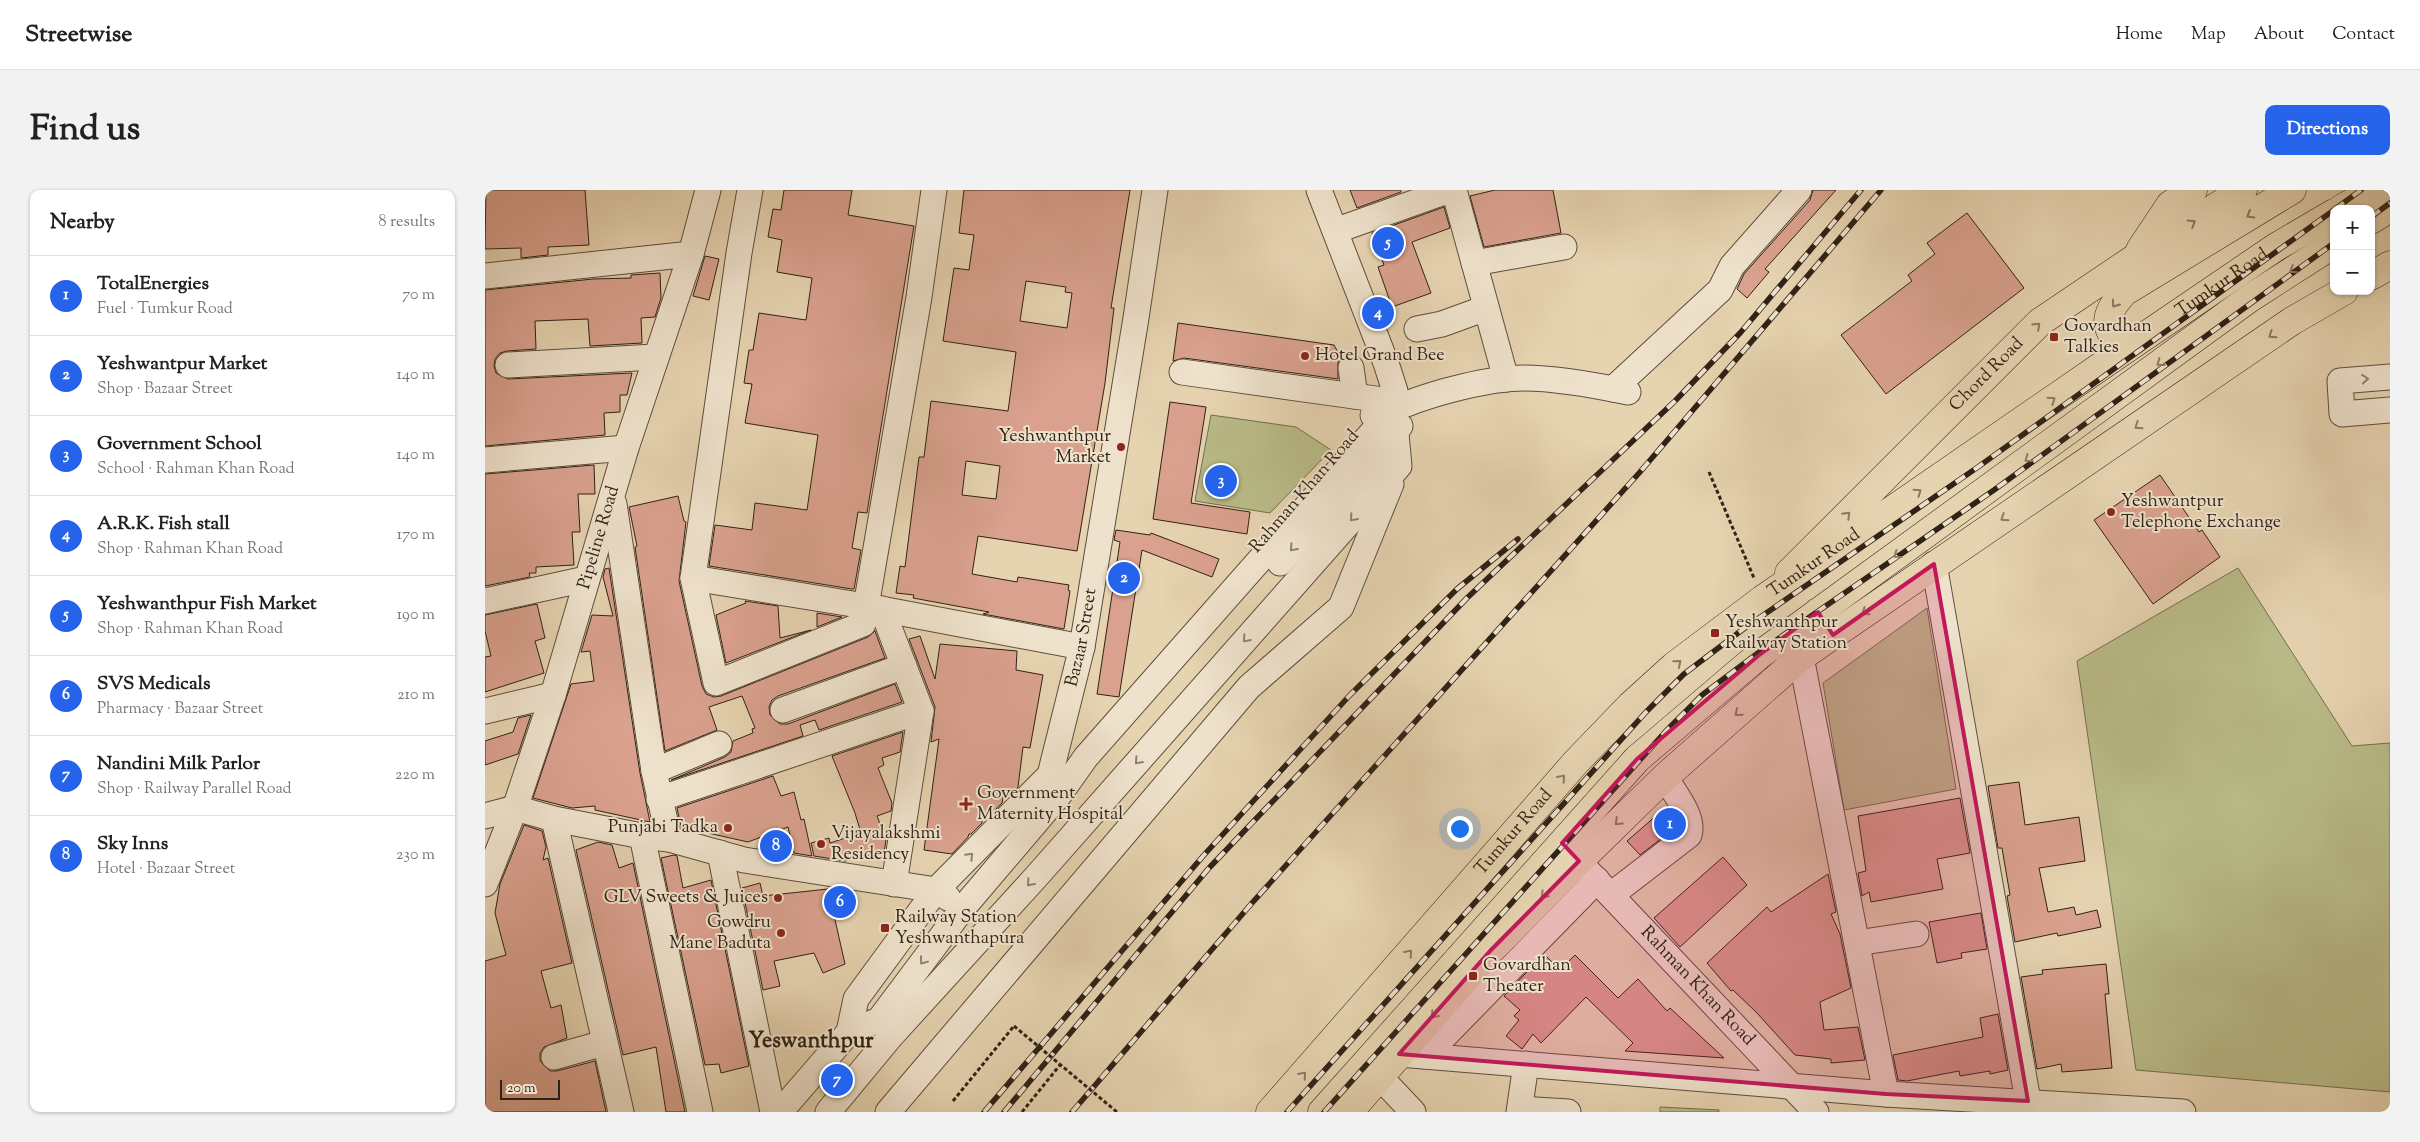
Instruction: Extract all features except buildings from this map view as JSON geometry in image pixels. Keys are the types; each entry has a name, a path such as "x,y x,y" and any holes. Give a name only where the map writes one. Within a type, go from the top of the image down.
{"main road":[{"path":"2135,258 2170,205 2193,190"},
{"name":"Chord Road","path":"1763,599 2040,322 2135,258 2243,190"},
{"path":"2126,349 2113,338 2108,323 2111,306 2124,292 2292,190"},
{"path":"2348,205 2374,190"},
{"path":"2375,217 2390,208"},
{"name":"Tumkur Road","path":"1271,1112 1576,762 1631,705 1674,666 1763,599 2126,349 2276,247 2330,215"},
{"name":"Tumkur Road","path":"1322,1112 1587,870 1637,759 1744,668 1818,612 2250,298 2330,247"},
{"path":"2375,274 2390,265"},
{"path":"1349,1112 1380,1076 1412,1056 1500,960 1587,870 1665,777 1801,657 1934,564 2293,321 2337,295"},
{"path":"1818,612 1833,635"}],"street":[{"name":"Pipeline Road","path":"485,884 515,808 553,695 586,579 613,498 626,448 691,254 708,190"},
{"path":"750,190 739,253 693,578 716,683 863,624 873,607 934,190"},
{"path":"693,578 873,607 1075,646 1141,190"},
{"name":"Bazaar Street","path":"856,999 936,890 1074,749 1075,646 1135,328 1155,190"},
{"path":"1074,749 1108,582 1166,190"},
{"path":"888,1112 1249,687 1341,607 1399,466 1391,413 1301,190"},
{"path":"1319,190 1386,363 1395,391 1391,413"},
{"path":"1331,190 1402,376 1391,413"},
{"path":"1346,227 1452,190 1506,379"},
{"path":"1391,413 1421,398 1506,379 1527,378 1620,390 1720,290 1732,266 1799,190"},
{"path":"1474,263 1564,247"},
{"path":"485,276 691,254"},
{"path":"1417,329 1442,324 1486,308"},
{"path":"508,365 655,357"},
{"path":"1351,368 1355,396"},
{"path":"1183,372 1355,396 1391,413"},
{"path":"2390,377 2340,381 2342,414 2390,410"},
{"name":"Rahman Khan Road","path":"885,1028 963,908 1059,795 1074,749 1391,413"},
{"path":"485,460 626,448"},
{"path":"828,1112 885,1028 1042,870 1399,466"},
{"path":"613,498 654,771 669,839"},
{"path":"1934,564 2029,1101"},
{"path":"485,601 586,579"},
{"path":"873,607 904,666 921,711 894,884"},
{"path":"1801,657 1886,1094"},
{"path":"783,710 904,666"},
{"path":"485,712 553,695"},
{"path":"659,800 921,711"},
{"path":"654,771 719,744"},
{"path":"1587,870 1689,835 1691,829 1689,819 1665,777"},
{"path":"485,816 515,808 554,819 642,836 669,839 743,860 936,890 963,908"},
{"path":"554,819 621,1112"},
{"path":"642,836 700,1112"},
{"path":"720,853 773,1112"},
{"name":"Rahman Khan Road","path":"1587,870 1816,1112"},
{"path":"1857,943 1916,934"},
{"path":"856,999 885,1028"},
{"path":"779,1112 849,1032 856,999"},
{"path":"849,1032 885,1028"},
{"path":"554,1057 604,1043"},
{"path":"1412,1056 1886,1094 2029,1101 2183,1112"},
{"path":"1526,1064 1520,1110 1567,1112"},
{"path":"1380,1076 1413,1112"},
{"path":"1787,1112 1789,1085"}],"path":[{"path":"1709,472 1763,599"},
{"path":"953,1101 1014,1026 1117,1112"},
{"path":"1022,1112 1060,1065"}],"highlighted area":[{"path":"1934,564 2028,1101 1886,1094 1399,1054 1490,951 1579,861 1562,843 1637,759 1758,656 1818,612 1833,635"}],"green space":[{"path":"1211,415 1296,427 1331,450 1270,513 1195,501"},
{"path":"2238,568 2352,746 2390,743 2390,1092 2136,1070 2077,661"},
{"path":"1927,608 1956,789 1844,810 1823,683"},
{"path":"1660,1107 1719,1110 1719,1112 1660,1112"}],"railway":[{"path":"1004,1112 1209,868 1467,598 1675,401 1741,332 1861,190"},
{"path":"1072,1112 1252,903 1640,472 1881,190"},
{"path":"2340,205 2361,190"},
{"path":"2375,214 2390,203"},
{"path":"1287,1112 1646,712 1684,674 1746,627 1978,467 2330,213"},
{"path":"1324,1112 1666,731 1702,695 1762,650 1994,490 2330,246"},
{"path":"984,1112 1204,855 1350,695 1457,589 1518,539"}],"place":[{"name":"Yeshwanthpur Fish Market","path":"1388,243"},
{"name":"A.R.K. Fish stall","path":"1378,313"},
{"name":"Govardhan Talkies","path":"2054,337"},
{"name":"Hotel Grand Bee","path":"1305,356"},
{"name":"Yeshwanthpur Market","path":"1121,447"},
{"name":"Government School","path":"1221,481"},
{"name":"Yeshwantpur Telephone Exchange","path":"2111,512"},
{"name":"Yeshwantpur Market","path":"1124,578"},
{"name":"Yeshwanthpur Railway Station","path":"1715,633"},
{"name":"Government Maternity Hospital","path":"966,804"},
{"name":"TotalEnergies","path":"1670,824"},
{"name":"Punjabi Tadka","path":"728,828"},
{"name":"Vijayalakshmi Residency","path":"821,844"},
{"name":"Sky Inns","path":"776,846"},
{"name":"GLV Sweets & Juices","path":"778,898"},
{"name":"SVS Medicals","path":"840,902"},
{"name":"Railway Station Yeshwanthapura","path":"885,928"},
{"name":"Gowdru Mane Baduta","path":"781,933"},
{"name":"Govardhan Theater","path":"1473,976"},
{"name":"Nandini Milk Parlor","path":"837,1080"}],"district":[{"name":"Yeswanthpur","path":"811,1042"}]}
